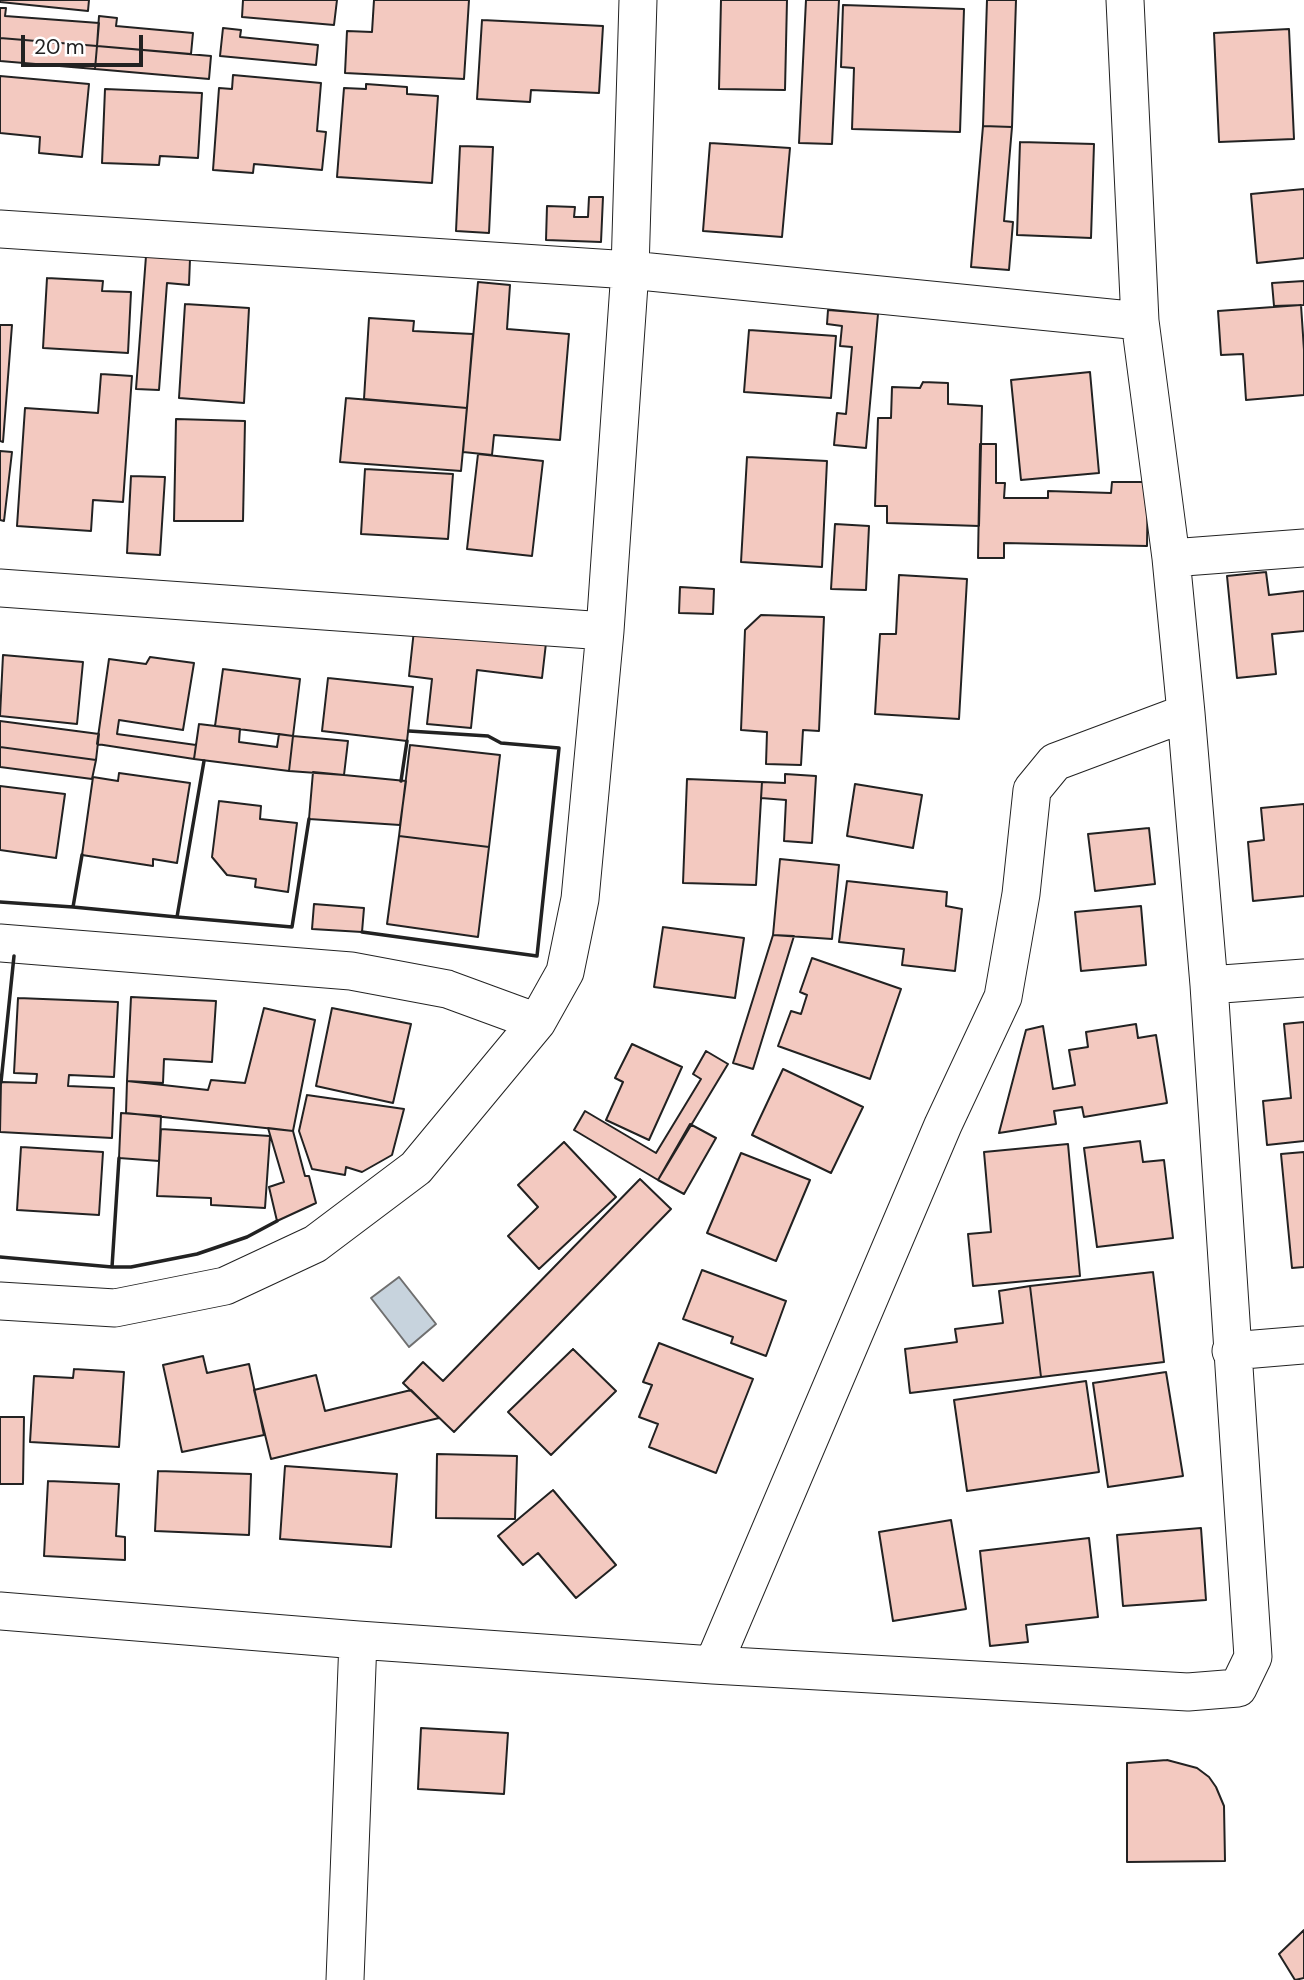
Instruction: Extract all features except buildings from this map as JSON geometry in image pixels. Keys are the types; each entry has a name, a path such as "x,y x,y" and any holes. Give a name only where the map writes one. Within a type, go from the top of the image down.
{"street":[{"path":"0,1301 116,1308 225,1286 315,1244 416,1168 537,1022 565,972 580,899 605,631 630,270 638,0"},
{"path":"0,1611 713,1665 1188,1692 1238,1688 1253,1657 1209,985 1171,558 1140,321 1125,0"},
{"path":"0,229 630,270 1140,321"},
{"path":"1171,558 1304,548"},
{"path":"0,588 605,631"},
{"path":"713,1665 943,1125 1003,996 1021,894 1032,790 1055,762 1186,713"},
{"path":"0,943 351,971 447,989 537,1022"},
{"path":"1209,985 1304,978"},
{"path":"1231,1351 1304,1345"},
{"path":"345,1980 358,1640"}],"shaded area":[{"path":"399,1277 436,1324 409,1347 371,1298"}],"wall":[{"path":"362,932 537,956 559,748 501,743 488,736 409,731"},
{"path":"401,781 407,741"},
{"path":"73,907 177,917 204,761"},
{"path":"177,917 292,927 309,819"},
{"path":"0,902 73,907 82,855"},
{"path":"1,1082 14,956"},
{"path":"119,1158 112,1267 131,1267 197,1254 247,1237 277,1221"},
{"path":"0,1257 112,1267"}]}
